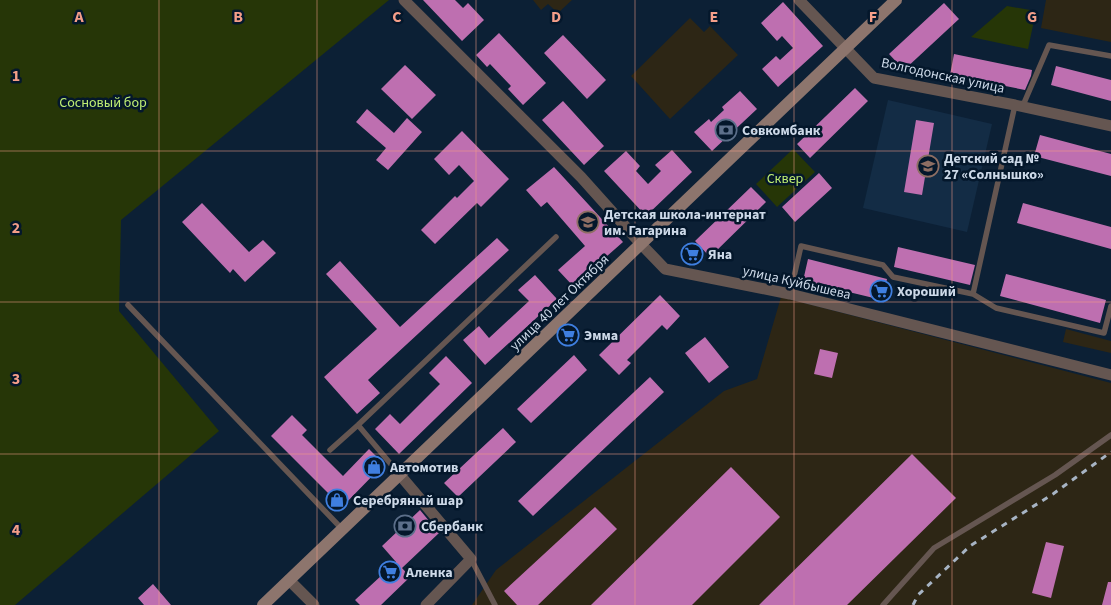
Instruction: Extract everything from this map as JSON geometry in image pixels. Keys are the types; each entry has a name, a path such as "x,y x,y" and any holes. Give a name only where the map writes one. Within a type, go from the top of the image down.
{"main road":[{"name":"улица 40 лет Октября","path":"264,605 896,0"}],"street":[{"name":"улица Куйбышева","path":"404,0 581,177 665,269 790,294 1111,375"},
{"name":"Волгодонская улица","path":"799,0 874,78 1015,105 1111,126"},
{"path":"400,475 471,560 426,605"},
{"path":"289,580 314,605"}],"lane":[{"path":"973,294 1015,105 1024,103 1049,44 1111,56"},
{"path":"330,450 556,237"},
{"path":"790,294 801,246 883,265 893,277 973,294 996,308 1104,333 1111,306"},
{"path":"128,304 342,529"},
{"path":"358,425 400,475"},
{"path":"882,605 934,548 1054,475 1111,435"},
{"path":"471,560 495,605"}],"shaded area":[{"path":"533,0 572,0 558,13 548,4 541,10"},
{"path":"1046,0 1111,0 1111,42 1041,28"},
{"path":"690,18 704,32 710,26 738,55 670,119 631,76"},
{"name":"Детский сад № 27 «Солнышко»","path":"888,100 992,124 967,232 863,208"},
{"path":"781,297 1111,383 1111,605 472,605 496,570 724,391 757,379"},
{"path":"1066,329 1111,341 1111,353 1063,342"}],"green space":[{"name":"Сосновый бор","path":"0,0 389,0 121,220 119,311 219,431 15,605 0,605"},
{"path":"1007,6 1036,11 1028,49 971,37"},
{"name":"Сквер","path":"793,149 815,172 777,207 756,184"}],"building":[{"path":"423,0 455,0 463,8 468,3 484,20 462,41"},
{"path":"783,2 823,46 778,87 762,69 776,56 780,60 793,48 782,36 777,41 761,23"},
{"path":"944,3 959,19 904,70 889,54"},
{"path":"499,33 546,83 523,105 508,89 511,86 490,64 487,67 476,55"},
{"path":"563,35 606,80 587,99 544,53"},
{"path":"954,54 1032,70 1031,76 1025,90 950,75"},
{"path":"405,65 436,95 412,119 381,89"},
{"path":"1056,66 1111,80 1111,101 1051,85"},
{"path":"855,88 868,101 810,158 797,144"},
{"path":"740,91 757,109 712,151 694,132 709,119 711,122 724,110 722,107"},
{"path":"563,101 604,146 584,165 542,120"},
{"path":"367,109 394,133 407,118 422,132 388,170 376,160 386,148 356,122"},
{"path":"916,120 934,123 922,195 904,192"},
{"path":"462,131 509,179 481,207 477,203 435,244 421,230 455,196 457,198 474,181 459,165 449,175 434,159"},
{"path":"1040,135 1111,154 1111,176 1034,156"},
{"path":"672,150 692,172 646,216 604,171 626,151 640,166 636,171 648,184 661,171 655,165"},
{"path":"554,167 623,242 573,286 558,270 585,246 547,202 541,207 526,190"},
{"path":"819,173 832,188 795,222 782,207"},
{"path":"751,187 766,202 710,257 695,241"},
{"path":"202,203 249,252 263,240 276,253 245,282 233,269 230,273 182,222"},
{"path":"1023,203 1111,227 1111,249 1017,223"},
{"path":"497,238 509,250 368,380 380,393 357,414 324,377 377,329 326,274 340,261 400,327"},
{"path":"898,247 975,265 970,285 894,267"},
{"path":"808,259 887,279 882,300 803,281"},
{"path":"1006,274 1106,300 1100,323 1000,296"},
{"path":"535,275 557,299 485,365 463,340 479,326 489,338 529,301 518,290"},
{"path":"660,295 680,316 667,330 662,325 627,360 631,363 619,375 599,355"},
{"path":"705,337 729,367 709,383 685,353"},
{"path":"820,349 838,353 832,378 814,374"},
{"path":"574,355 587,370 531,423 517,409"},
{"path":"446,356 472,383 399,454 375,429 390,414 400,424 440,384 429,373"},
{"path":"650,377 664,392 533,516 518,501"},
{"path":"292,415 307,430 302,435 343,476 369,449 384,464 342,507 271,436"},
{"path":"503,428 516,442 458,497 444,483"},
{"path":"912,454 956,498 847,605 759,605"},
{"path":"731,467 780,517 692,605 591,605"},
{"path":"595,507 617,529 538,605 517,605 504,591"},
{"path":"420,510 439,533 402,568 410,577 381,605 360,605 355,600 396,562 382,546"},
{"path":"1046,542 1064,546 1051,598 1032,593"},
{"path":"1108,582 1111,582 1111,605 1102,605"},
{"path":"153,584 171,605 144,605 138,598"}],"railway":[{"path":"913,605 918,595 970,546 1053,494 1111,452"}],"place":[{"name":"Совкомбанк","path":"726,130"},
{"name":"Детский сад № 27 «Солнышко»","path":"928,166"},
{"name":"Детская школа-интернат им. Гагарина","path":"588,222"},
{"name":"Яна","path":"692,254"},
{"name":"Хороший","path":"881,291"},
{"name":"Эмма","path":"568,335"},
{"name":"Автомотив","path":"374,467"},
{"name":"Серебряный шар","path":"337,500"},
{"name":"Сбербанк","path":"405,526"},
{"name":"Аленка","path":"390,572"}]}
